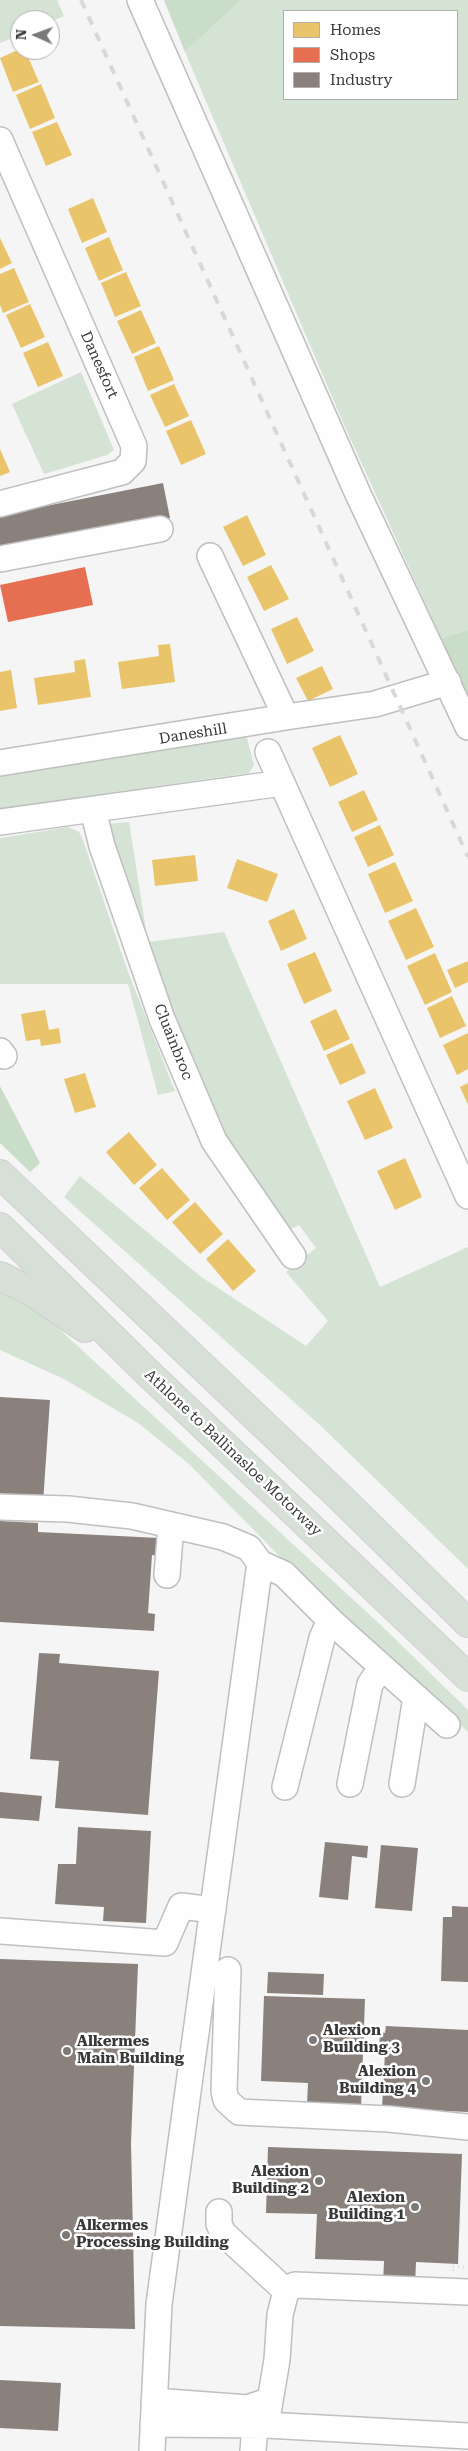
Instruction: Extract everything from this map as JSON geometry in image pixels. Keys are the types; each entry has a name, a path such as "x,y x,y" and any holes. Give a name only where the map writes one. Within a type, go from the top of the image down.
{"highway":[{"path":"0,1174 333,1491 468,1623"},
{"name":"Athlone to Ballinasloe Motorway","path":"0,1227 147,1372 468,1677"},
{"path":"0,1276 32,1292 147,1372"}],"street":[{"path":"140,0 358,494 468,727"},
{"name":"Danesfort","path":"0,140 134,446 134,461 122,472 0,504"},
{"path":"0,559 160,530"},
{"path":"210,556 234,630 286,718"},
{"name":"Daneshill","path":"0,763 375,704 448,682"},
{"path":"268,752 468,1196"},
{"path":"0,822 282,783"},
{"name":"Cluainbroc","path":"93,810 102,846 162,1019 214,1141 293,1256"},
{"path":"0,1507 68,1509 132,1516 223,1537 249,1548 260,1563 284,1574 330,1620 446,1725"},
{"path":"167,1575 171,1525"},
{"path":"152,2451 159,2304 260,1563"},
{"path":"285,1787 322,1638 330,1620"},
{"path":"350,1784 370,1684 382,1666"},
{"path":"402,1784 416,1698"},
{"path":"0,1932 165,1942 181,1906 213,1910"},
{"path":"228,1970 224,2091 226,2100 239,2112 389,2119 468,2127"},
{"path":"219,2212 219,2224 222,2234 286,2291"},
{"path":"253,2451 260,2425 270,2400 277,2360 280,2315 286,2291 295,2285 468,2292"},
{"path":"154,2412 248,2408 270,2400"},
{"path":"154,2412 260,2425 468,2436"}],"green space":[{"path":"0,0 57,0 64,16 60,18 60,10 10,10 10,39 0,43"},
{"path":"164,0 241,0 185,52"},
{"path":"241,0 468,0 468,630 441,638 342,420 185,52"},
{"path":"81,372 114,450 107,455 44,474 12,404"},
{"path":"468,630 468,698 441,638"},
{"path":"246,734 254,765 249,773 0,808 0,777"},
{"path":"129,822 148,942 224,932 380,1287 468,1247 468,1569 322,1427 64,1197 80,1176 200,1276 306,1346 328,1321 286,1272 316,1248 299,1225 289,1230 222,1141 127,903 108,824"},
{"path":"68,827 79,832 83,840 128,972 175,1091 158,1095 128,984 0,984 0,838"},
{"path":"0,1086 40,1163 30,1172 0,1143"},
{"path":"0,1290 11,1293 45,1316 385,1629 468,1710 468,1732 293,1570 189,1464 138,1423 64,1379 0,1350"}],"building: Homes":[{"path":"10,54 10,60 29,60 39,82 13,92 0,58"},
{"path":"41,84 55,118 30,129 16,95"},
{"path":"57,122 72,155 46,166 32,132"},
{"path":"93,198 107,232 82,243 68,209"},
{"path":"109,237 123,270 99,281 85,248"},
{"path":"0,238 12,263 0,269"},
{"path":"14,268 29,302 3,313 0,305 0,274"},
{"path":"126,272 141,306 115,317 101,283"},
{"path":"30,304 45,337 21,348 6,315"},
{"path":"141,310 156,343 132,354 117,321"},
{"path":"48,342 63,376 38,387 23,353"},
{"path":"159,346 174,380 148,391 134,357"},
{"path":"174,384 189,416 165,427 150,395"},
{"path":"191,420 206,454 181,465 166,431"},
{"path":"0,449 10,472 0,476"},
{"path":"247,515 266,555 243,566 223,527"},
{"path":"271,565 289,599 264,611 247,577"},
{"path":"297,617 314,651 287,664 271,629"},
{"path":"170,644 175,682 122,689 118,662 159,656 158,645"},
{"path":"85,659 91,697 38,705 34,678 75,672 74,661"},
{"path":"322,666 333,689 308,701 296,678"},
{"path":"11,670 17,708 0,711 0,672"},
{"path":"340,735 358,774 330,787 312,748"},
{"path":"364,790 378,820 352,832 338,802"},
{"path":"380,825 394,855 368,867 354,837"},
{"path":"195,855 198,881 155,886 152,860"},
{"path":"237,859 278,874 267,902 227,888"},
{"path":"395,862 413,901 385,913 368,874"},
{"path":"416,908 434,947 406,960 388,921"},
{"path":"294,909 307,939 281,951 268,921"},
{"path":"315,952 332,991 304,1004 287,964"},
{"path":"435,953 452,992 425,1005 407,966"},
{"path":"468,961 468,982 455,988 447,970"},
{"path":"452,996 466,1026 440,1038 427,1008"},
{"path":"336,1009 350,1039 324,1051 310,1021"},
{"path":"45,1010 49,1030 59,1028 61,1043 41,1046 40,1039 26,1041 21,1014"},
{"path":"468,1033 468,1069 457,1075 443,1045"},
{"path":"352,1043 366,1073 340,1085 326,1055"},
{"path":"85,1073 96,1107 75,1113 64,1079"},
{"path":"468,1083 468,1105 460,1087"},
{"path":"375,1088 393,1128 365,1140 347,1101"},
{"path":"129,1132 157,1165 134,1185 106,1152"},
{"path":"405,1158 422,1197 395,1210 377,1171"},
{"path":"162,1168 190,1200 167,1220 139,1188"},
{"path":"195,1202 223,1234 200,1254 172,1222"},
{"path":"228,1239 256,1271 233,1291 206,1259"}],"building: Shops":[{"path":"85,567 93,605 8,622 0,585"}],"building: Industry":[{"path":"163,483 170,518 0,552 0,515"},
{"path":"0,1397 50,1400 43,1503 0,1500"},
{"path":"0,1521 38,1523 38,1532 159,1538 158,1556 152,1555 148,1613 155,1614 154,1631 0,1622"},
{"path":"39,1653 60,1654 59,1663 159,1671 148,1815 55,1808 59,1761 30,1759"},
{"path":"0,1792 42,1796 39,1821 0,1818"},
{"path":"78,1827 151,1831 146,1923 103,1921 104,1907 55,1904 58,1864 76,1864"},
{"path":"325,1842 368,1846 367,1858 352,1856 348,1900 319,1897"},
{"path":"381,1845 418,1848 412,1911 375,1908"},
{"path":"452,1906 468,1907 468,1982 441,1981 443,1917 452,1917"},
{"path":"0,1959 138,1964 131,2143 135,2329 0,2326"},
{"path":"268,1972 324,1974 323,1995 267,1993"},
{"name":"Alexion Building 3","path":"264,1996 365,1999 361,2107 307,2105 308,2083 261,2081"},
{"name":"Alexion Building 4","path":"386,2026 468,2030 468,2112 382,2108 385,2053 379,2053 380,2032 385,2033"},
{"path":"268,2147 462,2154 458,2264 416,2262 415,2286 383,2285 384,2261 315,2259 317,2214 266,2213"},
{"path":"0,2380 61,2383 58,2431 0,2428"}],"railway":[{"path":"81,0 468,857"}],"place":[{"name":"Alexion Building 3","path":"313,2040"},
{"name":"Alkermes Main Building","path":"67,2051"},
{"name":"Alexion Building 4","path":"426,2081"},
{"name":"Alexion Building 2","path":"319,2181"},
{"name":"Alexion Building 1","path":"415,2207"},
{"name":"Alkermes Processing Building","path":"66,2235"}]}
